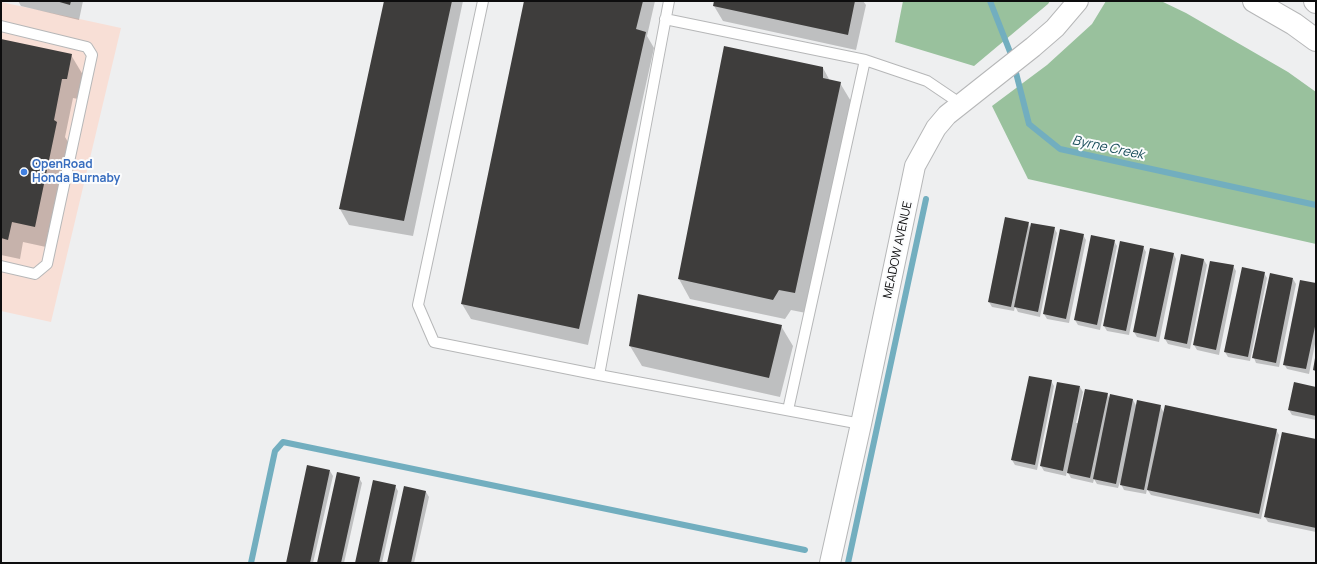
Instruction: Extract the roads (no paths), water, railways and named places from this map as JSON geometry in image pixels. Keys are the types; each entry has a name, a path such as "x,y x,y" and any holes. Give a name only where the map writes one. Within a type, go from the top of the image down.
{"main road":[{"path":"1254,1 1294,24 1316,40"}],"street":[{"name":"MEADOW AVENUE","path":"830,563 861,424 915,166 936,128 960,104 1055,28 1078,1"}],"lane":[{"path":"483,1 418,306 434,342 861,424"},
{"path":"598,374 669,1"},
{"path":"665,19 865,60 927,81 960,104"},
{"path":"1,26 87,47 92,55 47,264 35,274 1,266"},
{"path":"788,410 865,60"}],"waterway":[{"name":"Byrne Creek","path":"990,1 1012,57 1029,124 1060,149 1316,205"},
{"path":"848,563 926,199"},
{"path":"251,563 275,451 283,442 805,550"}],"place":[{"name":"OpenRoad Honda Burnaby","path":"24,172"}]}
